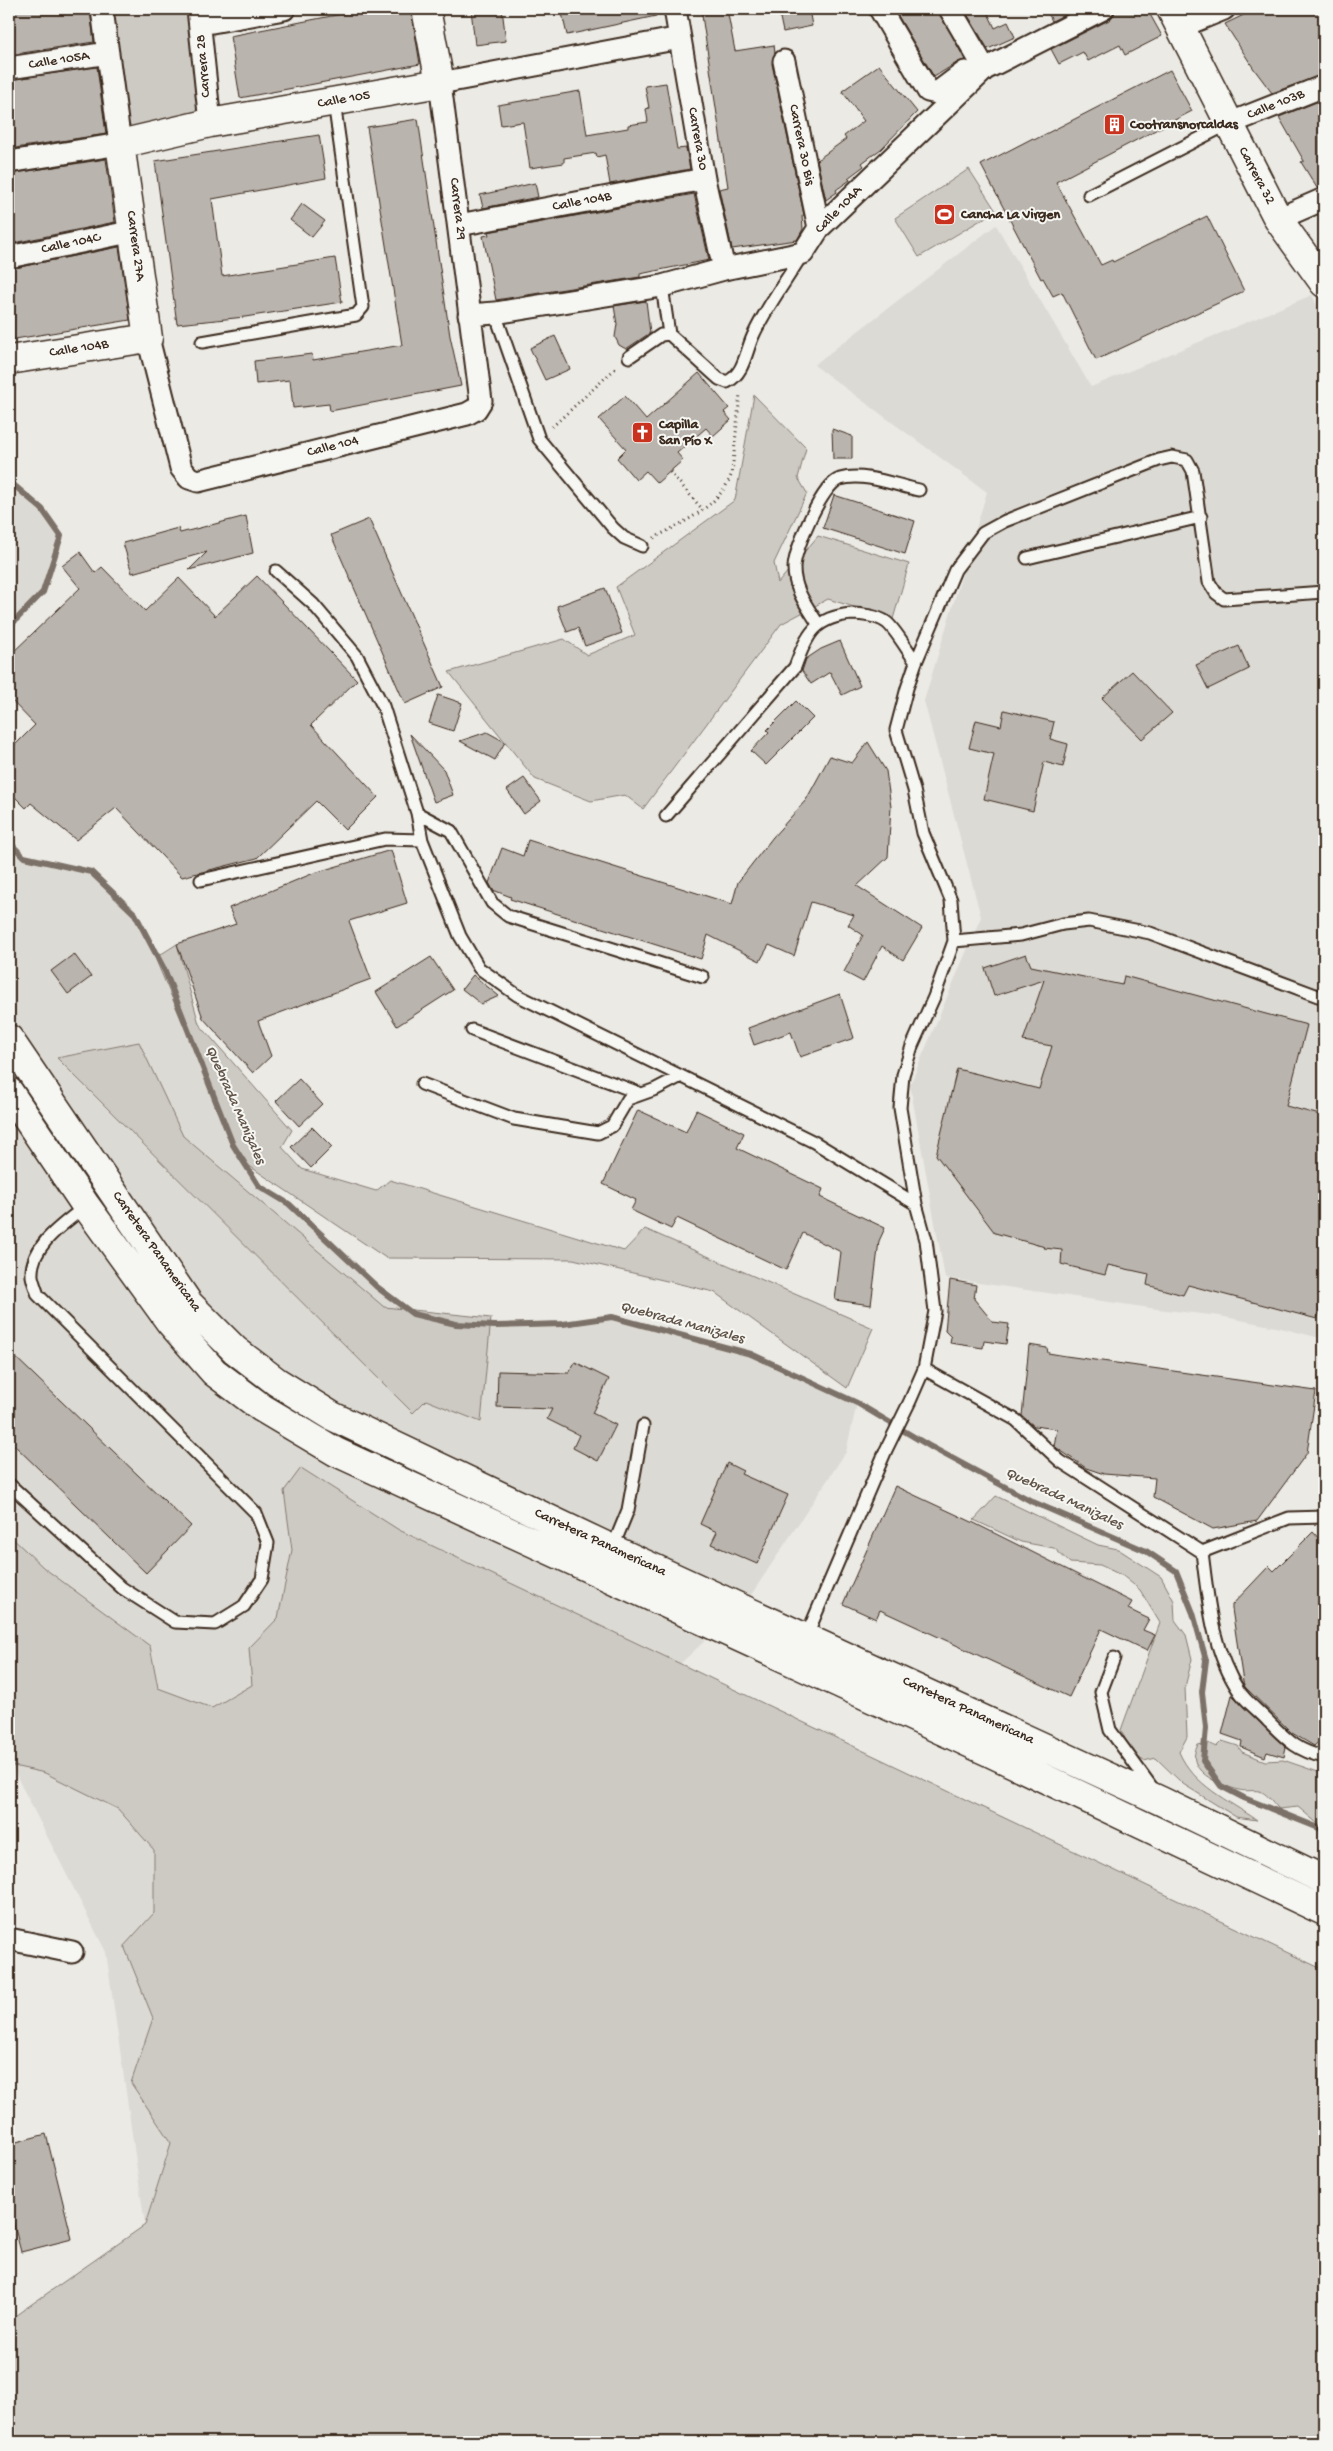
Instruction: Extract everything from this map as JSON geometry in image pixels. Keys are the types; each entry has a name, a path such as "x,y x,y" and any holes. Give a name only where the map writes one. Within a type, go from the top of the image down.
{"main road":[{"name":"Carrera 29","path":"426,9 440,83"},
{"name":"Carrera 32","path":"1176,18 1228,124 1278,218 1324,283"},
{"name":"Calle 105","path":"120,144 210,123 440,83"},
{"name":"Carrera 27A","path":"120,144 134,230 148,338"},
{"name":"Calle 104B","path":"9,360 148,338"},
{"name":"Carretera Panamericana","path":"9,1039 189,1304 235,1350 277,1382 332,1416 612,1549 1162,1801 1324,1880"},
{"name":"Carretera Panamericana","path":"9,1092 86,1206 170,1322 214,1372 262,1408 336,1452 982,1749 1324,1911"}],"street":[{"name":"Carrera 27A","path":"102,9 120,144"},
{"path":"199,16 284,9"},
{"name":"Carrera 30","path":"675,9 704,179 724,269"},
{"name":"Calle 104A","path":"880,9 928,91 937,93 982,65 1103,9"},
{"path":"950,9 982,65"},
{"path":"1176,18 1224,9"},
{"name":"Carrera 28","path":"199,16 210,123"},
{"name":"Calle 105","path":"440,83 680,38"},
{"name":"Calle 105A","path":"9,68 108,53"},
{"name":"Carrera 30 Bis","path":"784,61 818,228"},
{"name":"Calle 104A","path":"803,253 818,228 982,65"},
{"name":"Carrera 29","path":"440,83 481,401 476,409"},
{"name":"Calle 103B","path":"1228,124 1324,86"},
{"name":"Calle 105","path":"9,162 120,144"},
{"name":"Calle 104B","path":"459,225 704,179"},
{"path":"1278,218 1324,199"},
{"name":"Calle 104C","path":"9,256 134,230"},
{"path":"469,315 494,313 662,286 724,269 803,253"},
{"name":"Carrera 27A","path":"148,338 181,468 189,478"},
{"name":"Calle 104","path":"189,478 198,480 208,478 467,414 476,409"},
{"path":"9,1938 72,1952"}],"lane":[{"path":"202,342 356,315 363,307 334,102"},
{"path":"1089,195 1228,124"},
{"path":"662,286 669,334 719,379 727,382 734,379 743,363 753,335 803,253"},
{"path":"494,313 539,439 613,528 624,538 642,546"},
{"path":"629,357 661,335 669,334"},
{"path":"806,1637 886,1450 924,1369 934,1311 926,1240 916,1204 900,1108 903,1075 912,1046 934,997 954,941 951,900 923,833 914,790 896,730 916,662 955,570 983,533 1004,520 1159,460 1172,458 1187,460 1193,471 1209,582 1216,593 1224,599 1324,592"},
{"path":"818,624 798,593 794,568 801,540 811,516 826,492 838,480 854,476 919,490"},
{"path":"1027,558 1200,516"},
{"path":"276,571 313,604 356,656 383,706 417,813 422,840 460,936 479,968 517,995 679,1077 814,1142 916,1204"},
{"path":"666,816 795,667 804,643 818,624 836,616 860,614 886,622 916,662"},
{"path":"417,813 451,832 492,903 508,916 703,977"},
{"path":"201,880 385,839 422,840"},
{"path":"954,941 1021,935 1063,924 1089,921 1150,933 1318,996"},
{"path":"472,1030 639,1093"},
{"path":"422,1084 514,1119 598,1133 612,1126 628,1099 639,1093 656,1089 679,1077"},
{"path":"9,1484 122,1588 175,1622 215,1624 244,1606 262,1579 268,1543 256,1513 38,1294 32,1276 35,1255 57,1229 86,1206"},
{"path":"924,1369 1016,1420 1060,1461 1202,1552 1211,1617 1221,1654 1239,1691 1291,1744 1306,1753 1324,1757"},
{"path":"612,1549 628,1510 643,1426"},
{"path":"1202,1552 1289,1518 1324,1517"},
{"path":"1114,1658 1101,1692 1110,1730 1162,1801"}],"path":[{"path":"539,439 629,357"},
{"path":"642,546 703,510 720,495 728,484 732,473 743,363"},
{"path":"670,472 703,510"}],"shaded area":[{"path":"102,9 198,9 210,123 120,144"},
{"name":"Cancha La Virgen","path":"969,169 996,211 919,257 895,218"},
{"path":"996,225 1091,387 1312,295 1324,320 1324,1339 1220,1316 1157,1309 945,1278 910,1085 981,917 924,701 987,492 814,365"},
{"path":"754,395 806,448 798,478 807,493 774,563 778,583 818,536 909,564 893,619 828,599 781,624 643,809 625,795 591,801 535,779 449,672 564,639 587,655 635,635 616,587 735,500"},
{"path":"9,481 42,509 61,536 43,592 9,627"},
{"path":"9,842 24,857 91,872 135,914 165,971 233,1145 259,1186 289,1204 377,1287 413,1314 456,1324 495,1326 563,1324 612,1317 751,1354 857,1403 846,1452 747,1601 171,2143 145,2225 106,1952 9,1761"},
{"path":"177,944 199,1024 292,1130 282,1147 302,1169 376,1191 390,1180 624,1251 645,1229 873,1328 847,1388 714,1292 573,1259 386,1258 242,1161 155,958"},
{"path":"139,1042 183,1136 384,1307 491,1318 481,1422 426,1400 413,1413 57,1058"},
{"path":"301,1468 399,1530 1324,1970 1324,2442 9,2442 9,2320 145,2225 171,2143 131,2083 153,2018 124,1946 154,1913 154,1850 118,1809 45,1773 9,1765 9,1535 44,1568 150,1646 158,1688 212,1708 252,1685 249,1648 278,1618 292,1550 284,1491"},
{"path":"996,1496 1098,1545 1118,1549 1161,1577 1174,1601 1175,1620 1186,1635 1192,1659 1185,1687 1187,1737 1179,1752 1185,1764 1202,1783 1257,1820 1236,1817 1183,1784 1156,1758 1144,1761 1132,1754 1121,1730 1160,1623 1140,1590 1123,1576 1100,1565 1070,1563 1054,1548 1021,1542 974,1520"},
{"path":"1222,1741 1238,1746 1242,1752 1265,1761 1283,1760 1324,1774 1324,1829 1298,1807 1279,1809 1262,1792 1242,1791 1231,1788 1205,1775 1195,1762 1198,1745 1208,1743 1216,1747"}],"building":[{"path":"9,9 90,9 94,42 9,55"},
{"path":"367,9 411,9 420,64 240,98 230,36"},
{"path":"471,9 502,9 506,41 475,45"},
{"path":"561,9 655,9 656,16 567,35"},
{"path":"701,9 727,9 735,51 774,45 775,53 772,64 804,215 802,216 803,229 797,240 732,249 719,189 728,187"},
{"path":"797,9 809,9 812,26 783,32 779,13"},
{"path":"894,9 938,9 965,60 958,62 934,77"},
{"path":"964,9 986,9 995,28 1008,22 1015,37 988,49"},
{"path":"1046,9 1076,9 1052,21"},
{"path":"1115,9 1147,9 1162,36 1125,55 1120,45 1088,61 1083,52 1059,64 1051,49 1109,20 1114,15"},
{"path":"1256,9 1324,9 1324,74 1272,93 1225,24"},
{"path":"879,65 917,112 881,149 862,163 864,166 848,178 850,180 826,200 817,160 846,139 844,136 864,121 842,91"},
{"path":"97,67 106,134 9,149 9,80"},
{"path":"1170,70 1192,111 1056,182 1101,265 1112,260 1113,262 1207,216 1244,291 1096,360 1062,292 1053,296 1043,278 1041,279 981,165"},
{"path":"666,83 677,149 686,148 690,169 610,184 605,155 597,157 596,153 564,158 564,163 530,168 523,122 501,125 498,105 580,91 587,135 628,128 628,125 648,122 646,109 649,108 645,86"},
{"path":"1324,99 1324,187 1317,188 1301,162 1304,161 1279,117"},
{"path":"418,119 450,336 461,386 330,411 329,404 293,408 290,380 256,384 254,361 312,354 313,360 402,345 367,127"},
{"path":"319,135 326,178 212,199 222,276 335,258 342,302 245,317 177,324 155,161"},
{"path":"106,159 115,222 9,244 9,174"},
{"path":"535,183 538,197 483,208 480,195"},
{"path":"694,194 709,260 640,274 640,277 496,300 483,236 489,235 488,232"},
{"path":"302,204 325,221 312,237 290,220"},
{"path":"119,247 130,320 9,340 9,269"},
{"path":"646,301 650,333 626,349 619,345 615,337 617,324 614,306"},
{"path":"555,336 570,369 545,380 530,348"},
{"path":"699,373 729,408 724,412 731,420 713,436 706,428 677,453 683,460 657,483 646,471 636,480 617,458 626,449 599,419 625,396 646,420"},
{"path":"832,429 852,436 852,459 833,459"},
{"path":"834,495 915,521 905,554 823,528"},
{"path":"246,516 253,553 189,570 207,552 132,573 123,543 178,528 180,533"},
{"path":"369,519 443,687 405,704 331,535"},
{"path":"80,552 95,573 102,567 145,611 179,578 215,616 257,576 357,680 311,725 378,797 345,830 316,801 257,858 182,877 116,808 76,840 31,803 26,808 9,791 9,751 35,725 9,698 9,656 80,588 62,566"},
{"path":"605,588 622,633 585,646 578,628 567,632 557,606"},
{"path":"840,641 860,686 842,695 830,672 811,684 802,671 806,659 821,649"},
{"path":"1239,646 1249,669 1208,689 1196,665"},
{"path":"1132,671 1172,713 1142,739 1102,698"},
{"path":"438,695 462,703 453,731 429,723"},
{"path":"796,701 813,718 766,765 751,751 769,732 767,730"},
{"path":"1004,710 1054,722 1050,739 1068,744 1063,767 1044,762 1033,811 984,799 994,754 969,748 976,720 1001,726"},
{"path":"487,732 505,742 495,760 460,741"},
{"path":"410,734 444,770 453,795 434,802"},
{"path":"868,742 886,771 891,807 888,857 857,886 922,928 903,960 882,946 863,982 844,972 863,935 848,925 854,915 811,902 794,956 769,945 760,961 708,935 701,959 510,899 511,897 493,890 489,883 502,848 523,856 528,840 732,904 738,882 773,837 806,800 830,756 852,763"},
{"path":"524,778 541,801 524,814 507,790"},
{"path":"391,850 407,903 349,921 371,979 258,1021 271,1056 253,1073 203,1018 177,944 236,924 229,908 314,873"},
{"path":"74,954 91,977 68,994 51,971"},
{"path":"1026,954 1031,966 1122,985 1124,976 1307,1025 1286,1106 1324,1116 1324,1296 1317,1319 1188,1285 1183,1295 1147,1285 1149,1274 1108,1265 1105,1275 1061,1264 1062,1250 1044,1248 995,1233 936,1155 957,1069 1039,1089 1052,1046 1023,1041 1044,980 994,996 985,968"},
{"path":"431,957 453,990 397,1026 376,992"},
{"path":"473,975 499,996 481,1004 462,989"},
{"path":"840,994 854,1038 800,1057 791,1032 754,1045 748,1028"},
{"path":"299,1079 322,1104 299,1126 276,1101"},
{"path":"638,1110 686,1132 696,1110 744,1133 737,1148 823,1189 820,1197 885,1228 879,1241 871,1305 835,1300 841,1252 803,1233 786,1270 677,1218 671,1229 631,1210 636,1200 603,1184"},
{"path":"312,1127 332,1147 311,1168 291,1147"},
{"path":"950,1280 976,1285 974,1299 993,1322 1009,1324 1006,1344 984,1341 983,1348 950,1343 951,1337 945,1331"},
{"path":"1029,1345 1047,1348 1048,1353 1066,1356 1316,1391 1307,1453 1257,1521 1213,1529 1153,1497 1155,1478 1104,1474 1086,1468 1054,1446 1057,1429 1034,1426 1022,1416"},
{"path":"9,1351 191,1526 146,1573 9,1440"},
{"path":"575,1362 609,1379 592,1413 616,1425 598,1461 573,1448 579,1435 547,1419 552,1409 497,1407 498,1371 569,1373"},
{"path":"727,1463 743,1471 741,1474 788,1495 757,1564 711,1544 717,1532 700,1524"},
{"path":"895,1486 972,1522 1132,1602 1128,1609 1149,1619 1143,1630 1155,1635 1147,1651 1101,1629 1069,1697 880,1610 876,1619 843,1604"},
{"path":"1313,1532 1324,1544 1324,1737 1314,1746 1292,1733 1245,1687 1232,1609 1232,1605 1269,1566 1274,1571"},
{"path":"1232,1695 1286,1748 1284,1757 1267,1752 1265,1757 1241,1747 1242,1741 1222,1734"},
{"path":"46,2134 72,2239 21,2252 9,2205 9,2144"}],"waterway":[{"name":"Quebrada Manizales","path":"9,481 42,509 61,536 43,592 9,627"},
{"name":"Quebrada Manizales","path":"9,842 24,857 91,872 135,914 165,971 233,1145 259,1186 289,1204 377,1287 413,1314 456,1324 495,1326 563,1324 612,1317 751,1354 857,1403 931,1447 1033,1502 1146,1551 1176,1571 1193,1613 1206,1660 1202,1692 1206,1728 1203,1761 1221,1786 1244,1798 1324,1830"}],"place":[{"name":"Cootransnorcaldas","path":"1114,125"},
{"name":"Cancha La Virgen","path":"945,215"},
{"name":"Capilla San Pío X","path":"643,433"}]}
